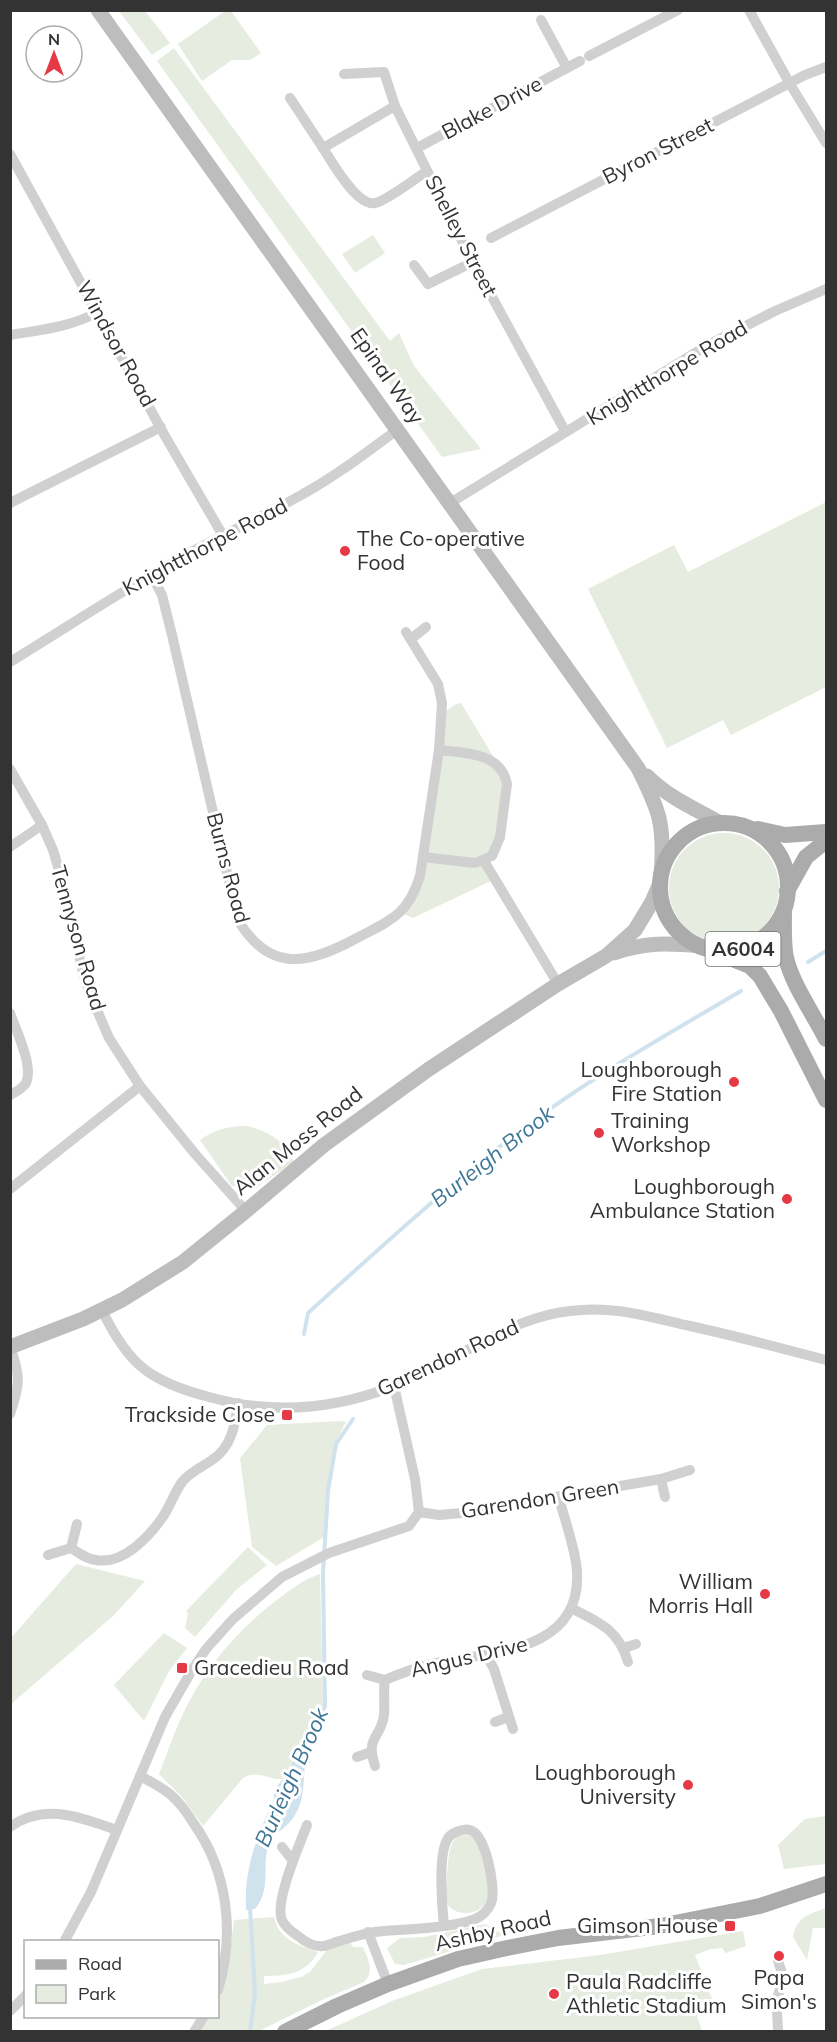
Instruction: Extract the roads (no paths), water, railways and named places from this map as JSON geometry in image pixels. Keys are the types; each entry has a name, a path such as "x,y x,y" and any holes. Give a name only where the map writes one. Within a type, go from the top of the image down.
{"main road":[{"name":"A6004","path":"826,832 785,835 739,824 719,822 697,828 677,842 667,858 661,879 661,900 670,923 683,937 750,966 760,976 781,1011 826,1101"},
{"name":"A6004","path":"754,829 771,841 781,857 786,874 784,944 787,959 826,1038"},
{"name":"A6004","path":"705,948 722,951 742,950 759,942 774,928 806,857 826,841"},
{"name":"Ashby Road","path":"285,2031 388,1984 458,1959 558,1938 660,1926 760,1906 826,1884"}],"street":[{"name":"Epinal Way","path":"98,10 638,768 657,808 663,830 661,879"},
{"name":"Blake Drive","path":"417,148 678,10"},
{"path":"748,10 826,143"},
{"name":"Blake Drive","path":"541,20 567,68"},
{"name":"Byron Street","path":"491,238 790,84 826,68"},
{"name":"Shelley Street","path":"344,74 384,72 394,106 473,262 566,431"},
{"path":"290,98 357,196 367,203 377,203 427,171"},
{"path":"323,148 394,106"},
{"name":"Windsor Road","path":"10,154 222,534"},
{"path":"414,265 428,284 473,262"},
{"name":"Knightthorpe Road","path":"450,503 708,345 775,311 826,289"},
{"path":"10,335 60,327 84,320 98,312"},
{"path":"10,503 161,427"},
{"name":"Knightthorpe Road","path":"10,662 151,574 222,534 303,494 342,470 397,430"},
{"name":"Burns Road","path":"151,574 162,595 238,920 255,944 266,952 290,959 317,956 341,947 401,912 415,894 423,857 443,713 441,692 409,635 426,627"},
{"path":"423,857 464,863 484,861 492,856 500,837 506,796 505,776 500,767 481,756 439,750"},
{"name":"Epinal Way","path":"638,768 659,788 679,802 719,822"},
{"name":"Tennyson Road","path":"10,770 42,825 62,877 90,994 109,1038 140,1086 196,1155 246,1211"},
{"path":"10,847 42,825"},
{"path":"484,861 558,984"},
{"name":"Alan Moss Road","path":"10,1414 18,1391 18,1369 10,1347 102,1310 183,1262 333,1138 429,1069 558,984 606,956 635,930 652,902 661,879"},
{"name":"Alan Moss Road","path":"606,956 656,943 705,948"},
{"path":"10,1013 27,1062 28,1073 26,1083 19,1091 10,1095"},
{"path":"10,1189 140,1086"},
{"name":"Garendon Road","path":"102,1310 128,1353 156,1379 182,1390 238,1403 268,1407 306,1407 342,1402 394,1386 523,1322 554,1313 582,1310 624,1310 826,1360"},
{"path":"65,1940 91,1892 165,1717 206,1649 227,1624 282,1577 325,1554 409,1526 419,1512 415,1479 394,1386"},
{"path":"48,1555 71,1548 87,1558 98,1561 114,1560 129,1552 163,1517 184,1479 214,1459 226,1446 235,1428 238,1403"},
{"name":"Garendon Green","path":"419,1512 440,1515 462,1513 559,1498 661,1479 690,1470"},
{"path":"661,1479 665,1497"},
{"name":"Angus Drive","path":"367,1675 385,1680 402,1672 520,1647 536,1642 559,1627 571,1608 576,1593 578,1571 559,1498"},
{"path":"71,1548 77,1524"},
{"path":"571,1608 603,1625 617,1637 624,1648 628,1662"},
{"path":"624,1648 636,1644"},
{"path":"486,1654 494,1669 513,1729"},
{"name":"Angus Drive","path":"371,1752 372,1742 384,1716 385,1680"},
{"path":"495,1722 508,1717"},
{"path":"357,1757 371,1752 375,1766"},
{"path":"140,1776 173,1797 202,1835 213,1858 222,1884 227,1932 225,1964 219,1986"},
{"path":"10,1827 20,1820 51,1812 69,1814 117,1830"},
{"path":"307,1825 280,1905 281,1919 287,1928 311,1944 322,1946 368,1932 444,1926 482,1916 493,1899 484,1843 476,1832 471,1830 451,1835 445,1845 441,1902 444,1926"},
{"path":"282,1848 293,1861"},
{"path":"368,1932 388,1984"},
{"path":"778,1961 784,1982 778,1995 778,2031"},
{"path":"10,2011 24,1997"},
{"path":"194,2031 203,2018"}],"water":[{"name":"Burleigh Brook","path":"294,1758 305,1763 300,1804 293,1818 270,1841 267,1849 264,1893 255,1909 246,1910 247,1879 253,1852 274,1799 275,1789 286,1775"}],"waterway":[{"name":"Burleigh Brook","path":"808,962 826,951"},
{"name":"Burleigh Brook","path":"304,1334 308,1313 421,1212 510,1139 589,1083 741,991"},
{"name":"Burleigh Brook","path":"297,1765 325,1706 323,1574 328,1491 336,1444 353,1419"},
{"name":"Burleigh Brook","path":"250,1907 255,1993 250,2032"}],"place":[{"name":"The Co-operative Food","path":"345,551"},
{"name":"Loughborough Fire Station","path":"734,1082"},
{"name":"Training Workshop","path":"599,1133"},
{"name":"Loughborough Ambulance Station","path":"787,1199"},
{"name":"Trackside Close","path":"287,1415"},
{"name":"William Morris Hall","path":"765,1594"},
{"name":"Gracedieu Road","path":"182,1668"},
{"name":"Loughborough University","path":"688,1785"},
{"name":"Gimson House","path":"730,1926"},
{"name":"Papa Simon's","path":"779,1956"},
{"name":"Paula Radcliffe Athletic Stadium","path":"554,1994"}]}
